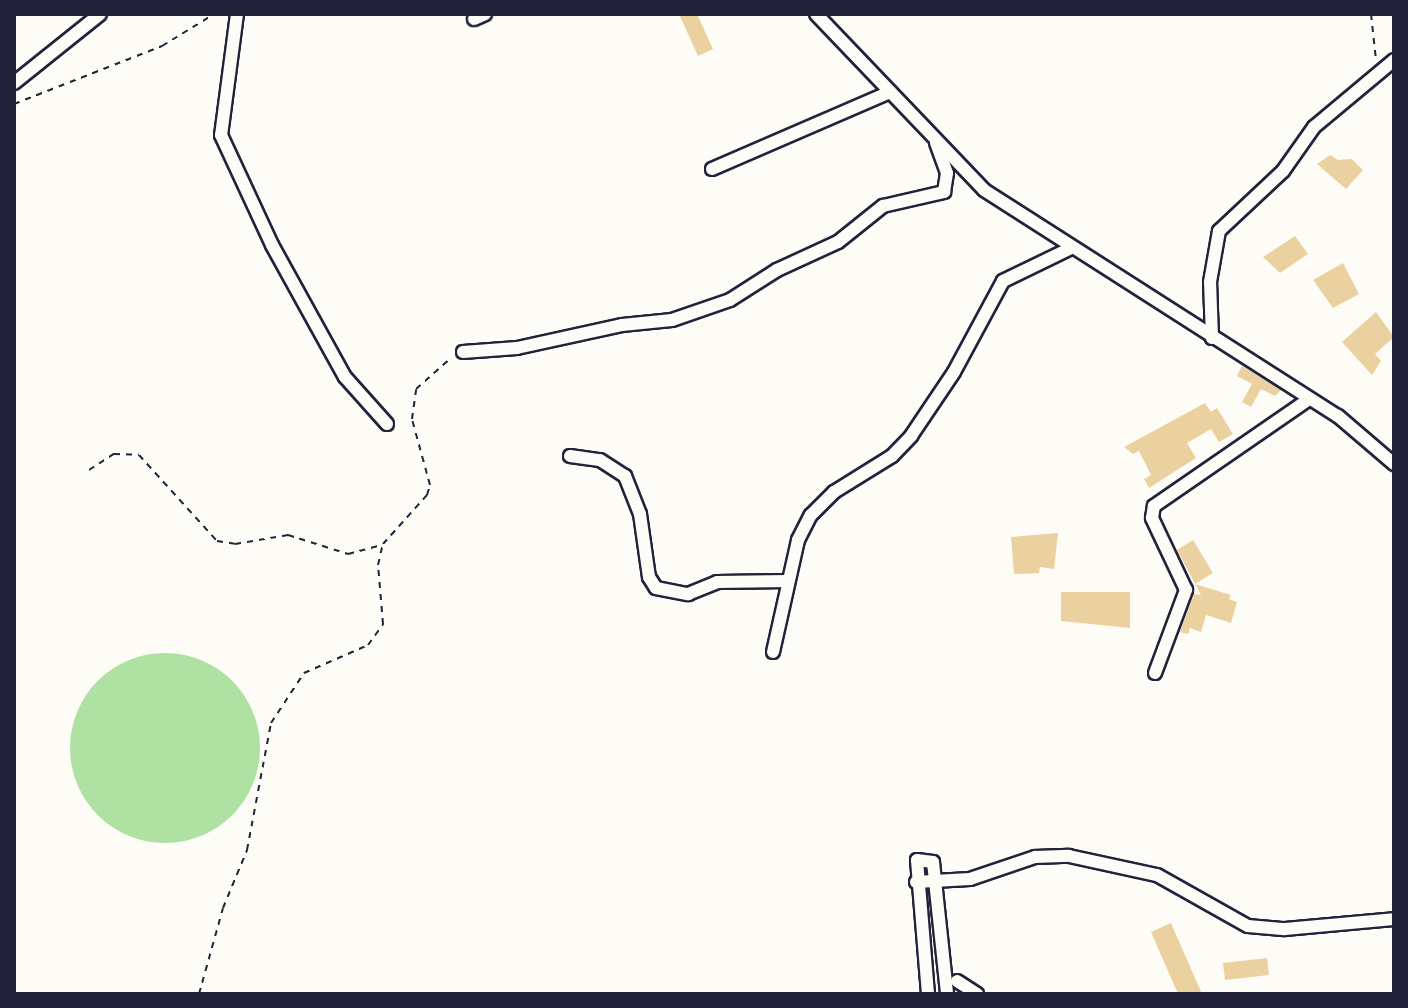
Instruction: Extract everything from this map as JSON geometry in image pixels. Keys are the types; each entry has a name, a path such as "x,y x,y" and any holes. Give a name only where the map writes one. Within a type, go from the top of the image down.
{"street":[{"path":"14,83 100,14"},
{"path":"237,14 221,135 272,245 345,377 387,424"},
{"path":"816,14 984,190 1338,416 1394,464"},
{"path":"1212,338 1210,282 1219,231 1283,171 1314,127 1394,60"},
{"path":"712,169 890,92"},
{"path":"463,352 517,348 622,325 672,320 730,300 777,270 838,242 883,206 944,192 947,173 935,139"},
{"path":"773,652 798,540 811,515 834,492 892,456 911,436 954,372 998,286 1071,248"},
{"path":"1155,673 1186,590 1152,518 1154,506 1309,399"},
{"path":"570,456 600,460 625,476 640,514 649,577 656,588 677,594 717,582 788,581"},
{"path":"916,882 970,879 1035,857 1069,856 1157,875 1248,926 1285,929 1394,919"},
{"path":"928,994 916,882 917,860 933,862 947,994"},
{"path":"957,981 977,994"}],"path":[{"path":"14,104 136,57 214,14"},
{"path":"1371,14 1378,73"},
{"path":"199,994 223,908 247,850 271,723 304,673 355,652 379,633 384,613 378,565 383,544 427,495 430,485 412,419 416,389 431,372 463,352"},
{"path":"89,470 114,454 139,455 217,541 288,535 348,554 383,544"}],"green space":[{"path":"165,653 184,654 202,660 233,680 253,711 259,729 259,767 253,785 233,816 202,836 184,842 165,843 146,842 128,836 97,816 77,785 71,767 70,748 71,729 77,711 97,680 128,660 146,654"}],"building":[{"path":"679,14 697,14 713,49 698,56"},
{"path":"1330,155 1338,160 1352,159 1363,170 1346,189 1317,164"},
{"path":"1295,236 1308,254 1280,273 1263,257"},
{"path":"1343,263 1359,294 1333,308 1313,280"},
{"path":"1376,312 1394,337 1375,354 1381,361 1372,375 1342,342"},
{"path":"1242,366 1281,390 1275,396 1261,389 1251,407 1242,402 1252,384 1237,376"},
{"path":"1205,403 1211,412 1217,408 1233,434 1219,442 1211,429 1187,443 1196,458 1149,488 1144,479 1151,475 1139,451 1133,454 1124,447"},
{"path":"1058,533 1054,569 1040,567 1039,573 1014,574 1011,537"},
{"path":"1193,540 1213,573 1195,584 1177,550"},
{"path":"1195,584 1231,595 1229,599 1237,602 1231,623 1206,615 1201,632 1190,628 1188,634 1180,632 1194,594 1201,595"},
{"path":"1061,592 1130,592 1130,628 1061,621"},
{"path":"1171,923 1202,994 1178,994 1151,932"},
{"path":"1267,958 1269,975 1225,980 1223,963"}]}
